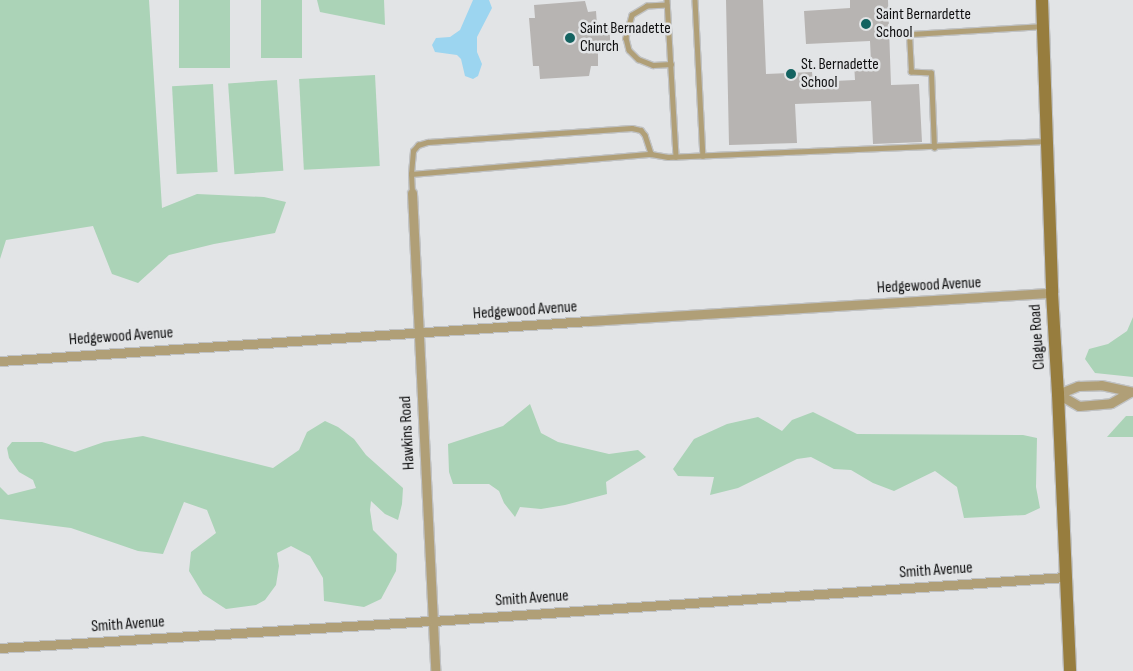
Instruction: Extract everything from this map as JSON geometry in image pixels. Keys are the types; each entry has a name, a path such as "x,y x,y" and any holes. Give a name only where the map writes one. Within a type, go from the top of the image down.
{"main road":[{"name":"Clague Road","path":"1042,0 1052,293 1070,671"}],"street":[{"name":"Hawkins Road","path":"412,193 435,671"},
{"name":"Hedgewood Avenue","path":"0,361 588,321 1052,293"},
{"path":"1058,394 1078,386 1100,385 1131,392"},
{"path":"1058,394 1079,406 1111,403 1131,392"},
{"name":"Smith Avenue","path":"0,648 433,621 1066,577"}],"lane":[{"path":"696,0 703,156"},
{"path":"671,64 653,65 638,59 629,50 626,38 632,15 647,6 667,2 671,64 676,157"},
{"path":"934,148 931,73 911,72 909,34 1043,26"},
{"path":"412,193 413,151 418,145 428,142 632,128 640,130 645,135 651,154"},
{"path":"411,174 651,154 676,157 934,148 1048,141"}],"green space":[{"path":"0,0 149,0 162,208 197,194 264,197 286,202 275,233 214,244 169,255 138,283 112,274 93,226 6,240 0,259"},
{"path":"179,0 230,0 230,68 179,68"},
{"path":"261,0 302,0 302,58 261,58"},
{"path":"317,0 384,0 385,25 320,12"},
{"path":"375,75 380,166 304,170 299,79"},
{"path":"277,80 283,171 234,174 228,83"},
{"path":"213,84 218,172 177,174 172,86"},
{"path":"1133,317 1133,377 1095,373 1085,359 1089,349 1108,344 1127,331"},
{"path":"530,404 541,433 558,442 609,454 638,450 646,457 606,482 607,494 541,509 520,507 515,517 504,503 499,491 489,484 453,484 449,472 448,444 503,426"},
{"path":"813,412 857,434 1023,435 1037,438 1036,487 1040,508 1025,515 964,518 957,487 935,471 894,491 873,483 851,470 834,469 811,457 797,459 738,488 710,495 714,477 678,476 673,469 694,439 727,424 758,417 782,431 792,420"},
{"path":"1126,416 1133,416 1133,437 1107,437"},
{"path":"325,421 338,427 354,439 366,455 403,488 398,520 385,514 371,501 370,510 373,530 397,554 396,571 381,599 364,607 324,601 323,578 310,556 291,546 277,553 279,566 276,585 265,600 256,605 226,609 203,594 189,571 191,552 216,533 207,510 184,502 163,554 138,551 71,528 0,519 0,487 8,495 36,488 33,480 19,472 9,458 7,448 12,442 42,442 75,452 104,442 143,436 273,468 299,450 307,432"}],"water":[{"path":"473,0 489,0 492,8 477,37 477,52 482,64 478,76 473,79 465,76 461,59 457,55 435,52 432,45 436,38 450,37 460,30"}],"building":[{"name":"St. Bernadette School","path":"726,0 763,0 766,74 812,72 813,82 855,80 854,63 871,62 870,41 806,44 804,11 850,8 850,0 888,0 891,85 919,84 922,142 873,144 871,101 795,104 797,143 729,145"},
{"name":"Saint Bernadette Church","path":"585,1 588,12 596,11 597,25 609,25 611,50 598,51 598,66 591,66 589,76 540,79 539,66 533,66 529,18 535,18 534,5"}],"place":[{"name":"Saint Bernardette School","path":"866,24"},
{"name":"Saint Bernadette Church","path":"570,38"},
{"name":"St. Bernadette School","path":"791,74"}]}
